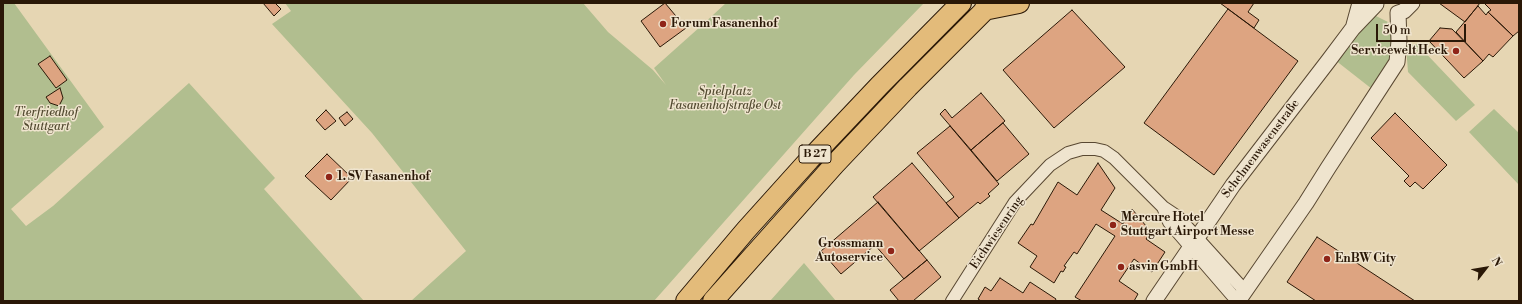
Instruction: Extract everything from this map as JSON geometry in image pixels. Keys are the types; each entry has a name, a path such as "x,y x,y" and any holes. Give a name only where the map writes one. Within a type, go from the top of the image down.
{"highway":[{"name":"B 27","path":"712,301 835,164 908,87 988,7 1019,3"},
{"name":"B 27","path":"686,301 746,230 809,160 954,6"}],"street":[{"path":"1353,28 1360,3"},
{"name":"Schelmenwasenstraße","path":"1154,301 1233,185 1353,28 1376,4 1375,3"},
{"path":"1241,297 1306,203 1397,62 1399,41 1398,13 1412,3"},
{"name":"Eichwiesenring","path":"952,301 1015,202 1050,165 1068,153 1082,149 1104,151 1114,158 1162,207 1178,217 1194,243 1241,297"}],"green space":[{"name":"Tierfriedhof Stuttgart","path":"3,3 14,3 104,127 11,209 26,226 53,206 189,83 275,178 264,189 364,301 3,301"},
{"name":"Spielplatz Fasanenhofstraße Ost","path":"285,3 583,3 608,32 653,70 666,85 654,68 726,3 924,3 854,75 654,301 411,301 466,251 372,133 272,24 291,11"},
{"path":"1372,14 1392,24 1392,54 1372,89 1335,60"},
{"path":"1417,44 1475,105 1456,121 1408,72 1406,46"},
{"path":"1494,109 1519,133 1519,185 1469,132"},
{"path":"804,263 836,301 770,301"}],"building":[{"path":"263,3 275,3 281,9 274,16"},
{"name":"Forum Fasanenhof","path":"665,3 686,28 660,47 641,21"},
{"path":"1220,3 1254,3 1248,12 1259,20 1254,28"},
{"path":"1439,3 1480,3 1465,22"},
{"path":"1484,3 1519,3 1519,31 1513,36 1488,12 1491,10"},
{"name":"Servicewelt Heck","path":"1478,6 1486,15 1488,12 1513,36 1493,57 1489,54 1483,61 1456,32"},
{"path":"1228,9 1298,61 1214,175 1144,123"},
{"path":"1072,10 1125,67 1054,128 1003,70"},
{"name":"Servicewelt Heck","path":"1440,28 1452,29 1483,61 1464,78 1429,41"},
{"path":"50,56 67,80 56,88 38,64"},
{"path":"60,88 63,98 59,106 50,103 46,97"},
{"path":"981,93 1005,121 971,150 940,114 945,109 952,118"},
{"path":"326,110 336,121 325,130 316,120"},
{"path":"347,112 353,119 345,126 339,118"},
{"path":"1395,113 1447,165 1423,189 1415,182 1410,187 1404,181 1409,176 1371,138"},
{"path":"1003,123 1029,154 997,181 971,150"},
{"path":"950,126 999,184 988,194 990,196 980,204 978,202 959,218 946,203 954,197 917,153"},
{"name":"1. SV Fasanenhof","path":"327,154 352,178 331,200 305,176"},
{"path":"912,163 959,218 919,251 873,197"},
{"path":"1098,163 1115,188 1101,210 1123,224 1132,209 1151,232 1146,239 1165,252 1152,272 1134,259 1119,281 1138,294 1134,301 1082,301 1075,297 1115,236 1096,224 1077,254 1074,252 1064,266 1066,267 1063,272 1061,271 1054,283 1030,267 1037,256 1018,243 1031,224 1033,225 1058,182 1077,195"},
{"path":"878,202 927,260 904,279 875,245 841,274 821,251"},
{"name":"EnBW City","path":"1317,237 1415,301 1316,301 1287,282"},
{"path":"927,260 941,277 913,301 899,301 890,290"},
{"path":"1000,278 1023,293 1030,282 1056,299 1055,301 981,301 978,299 985,287 991,291"}],"place":[{"name":"Forum Fasanenhof","path":"663,24"},
{"name":"Servicewelt Heck","path":"1456,51"},
{"name":"1. SV Fasanenhof","path":"329,177"},
{"name":"Mercure Hotel Stuttgart Airport Messe","path":"1113,225"},
{"name":"Grossmann Autoservice","path":"891,251"},
{"name":"EnBW City","path":"1327,259"},
{"name":"asvin GmbH","path":"1121,267"}]}
